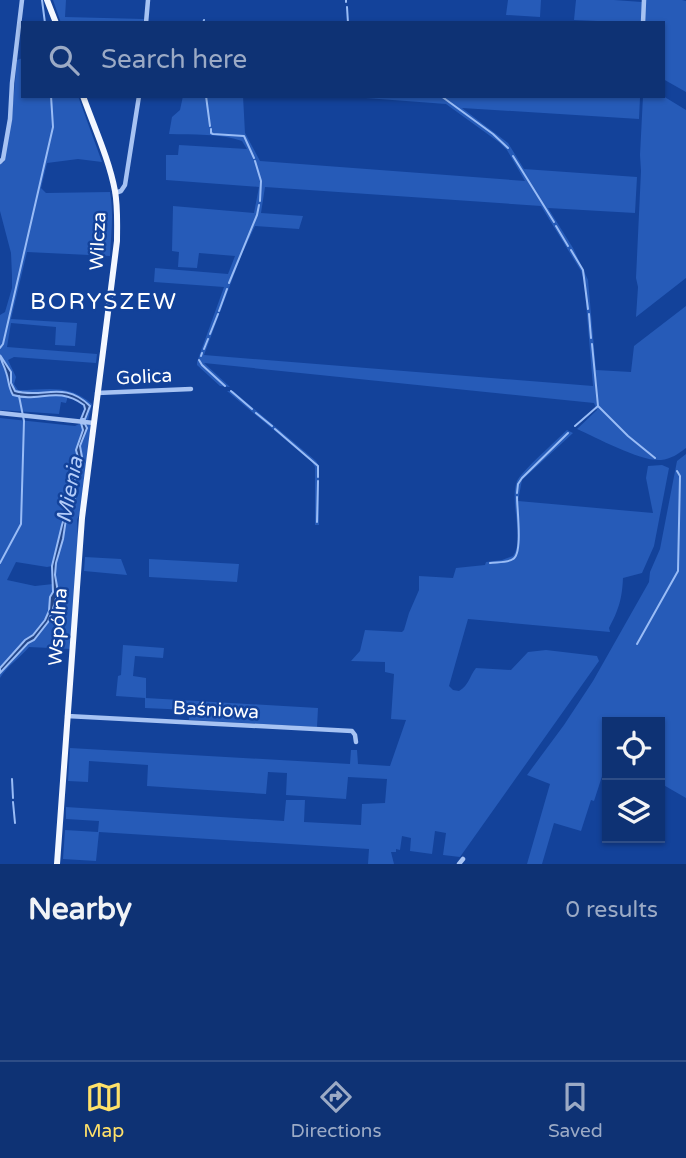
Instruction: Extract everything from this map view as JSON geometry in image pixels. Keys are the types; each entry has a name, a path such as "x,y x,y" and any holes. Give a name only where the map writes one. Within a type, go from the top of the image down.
{"main road":[{"path":"47,0 55,21"},
{"name":"Wilcza","path":"84,98 109,168 117,211 117,241 97,393"},
{"name":"Wspólna","path":"57,864 82,518 91,422 97,393"}],"street":[{"path":"0,162 3,159 10,119 22,0"},
{"path":"146,21 148,0"},
{"path":"643,21 644,0"},
{"path":"115,192 126,184 139,98"},
{"name":"Golica","path":"97,393 191,389"},
{"path":"0,413 91,422"},
{"name":"Baśniowa","path":"67,716 352,731 356,742"}],"shaded area":[{"path":"53,0 66,0 65,17 144,19 144,21 60,21"},
{"path":"508,0 541,0 540,17 506,15"},
{"path":"576,0 642,2 642,21 574,20"},
{"path":"645,0 686,1 686,92 665,80 665,21 645,21"},
{"path":"21,59 21,98 79,98 102,162 78,159 47,163 41,188 46,193 110,192 112,208 110,256 27,252 11,319 77,323 75,346 55,345 56,327 11,323 7,347 97,354 96,363 14,357 8,360 16,377 14,384 18,390 57,389 74,393 92,404 88,420 85,419 89,410 75,395 56,391 15,391 11,383 11,372 0,355 0,315 5,312 12,288 12,276 11,253 0,211 0,164 4,162 12,114 17,60"},
{"path":"665,97 686,110 686,278 636,317 641,171 643,98"},
{"path":"183,98 243,98 245,133 260,161 525,181 500,143 446,104 366,98 640,98 639,119 462,108 508,143 524,169 637,177 635,213 548,208 573,248 588,280 596,370 631,372 634,346 686,306 686,448 668,459 653,460 619,449 577,429 597,410 594,403 204,363 230,387 220,386 197,362 224,287 154,282 155,268 228,274 235,256 199,253 197,268 178,267 179,252 172,251 173,206 254,213 259,187 166,180 166,155 178,155 179,145 247,149 242,141 225,137 169,134 172,117 180,110","holes":["265,187 541,206 581,271 593,386 204,355 255,226 299,229 303,216 261,213"]},
{"path":"0,355 11,372 11,383 15,391 71,394 90,406 85,419 81,419 84,405 65,396 13,395"},
{"path":"0,361 8,377 10,390 24,397 44,394 68,396 66,403 61,402 59,414 0,410"},
{"path":"227,391 233,391 316,461 319,466 319,525 315,525 315,467 312,462"},
{"path":"0,418 75,426 81,423 83,430 79,440 79,461 74,469 70,500 52,566 16,562 7,580 35,586 53,584 49,610 33,635 25,640 0,668"},
{"path":"81,423 87,428 80,446 82,457 73,487 75,500 66,519 56,563 58,592 52,612 34,640 0,673 0,668 25,640 33,635 49,611 53,592 52,566 70,500 71,481 79,461 76,450 83,430"},
{"path":"85,424 91,425 81,510 77,520 71,649 29,647 0,678 0,673 34,640 52,612 58,592 56,563 66,519 75,500 73,487 81,464 80,446 84,439"},
{"path":"567,430 573,433 522,480 518,501 653,513 646,478 648,466 662,465 669,468 654,546 642,573 623,578 621,598 609,628 610,632 468,619 449,686 453,690 462,689 476,668 511,670 528,652 546,650 597,656 599,661 460,857 443,855 446,833 435,831 432,854 410,851 411,838 402,836 400,850 391,852 394,864 368,864 369,849 99,832 96,861 63,859 65,830 98,832 99,821 66,819 66,807 284,821 286,800 305,800 304,822 361,825 362,804 385,803 387,779 348,777 346,799 286,795 287,773 268,772 266,794 147,786 148,765 89,761 88,782 68,781 70,748 350,764 351,750 357,750 358,764 390,766 406,720 391,719 394,674 385,672 385,662 351,661 360,651 365,630 404,630 419,590 419,576 453,578 456,568 485,565 486,562 513,556 518,540 515,499 517,481"},
{"path":"686,454 686,798 665,786 665,717 602,717 602,776 581,831 554,823 542,864 527,864 550,784 527,775 593,681 649,582 650,572 660,549 677,461"},
{"path":"85,557 121,559 127,575 84,571"},
{"path":"149,559 239,564 237,582 149,577"},
{"path":"123,645 164,648 163,658 135,656 133,676 146,678 146,698 318,708 317,727 189,720 189,710 145,708 145,698 116,696"}],"waterway":[{"path":"42,0 45,21"},
{"path":"347,7 348,21"},
{"path":"0,348 53,127 51,98"},
{"path":"206,98 210,126"},
{"path":"444,98 508,148"},
{"path":"211,129 213,134 244,136 254,158"},
{"path":"513,156 554,222"},
{"path":"255,161 261,181 260,201"},
{"path":"229,283 259,205"},
{"path":"556,226 568,246"},
{"path":"571,250 583,270 588,309"},
{"path":"219,311 227,289"},
{"path":"210,334 218,314"},
{"path":"589,314 591,338"},
{"path":"204,349 208,339"},
{"path":"592,344 598,406 655,458"},
{"path":"199,360 225,386"},
{"path":"231,391 252,409"},
{"path":"0,563 21,524 24,421 19,396"},
{"path":"575,426 598,406"},
{"path":"256,413 272,426"},
{"path":"275,429 318,466 318,477"},
{"path":"517,493 522,478 568,433"},
{"path":"637,644 678,571 680,476 677,471"},
{"path":"317,522 318,481"},
{"path":"490,563 508,561 516,555 519,540 517,497"},
{"path":"12,779 13,798"},
{"path":"13,802 15,823"}],"district":[{"name":"BORYSZEW","path":"104,302"}],"water label":[{"name":"Mienia","path":"70,490"}]}
